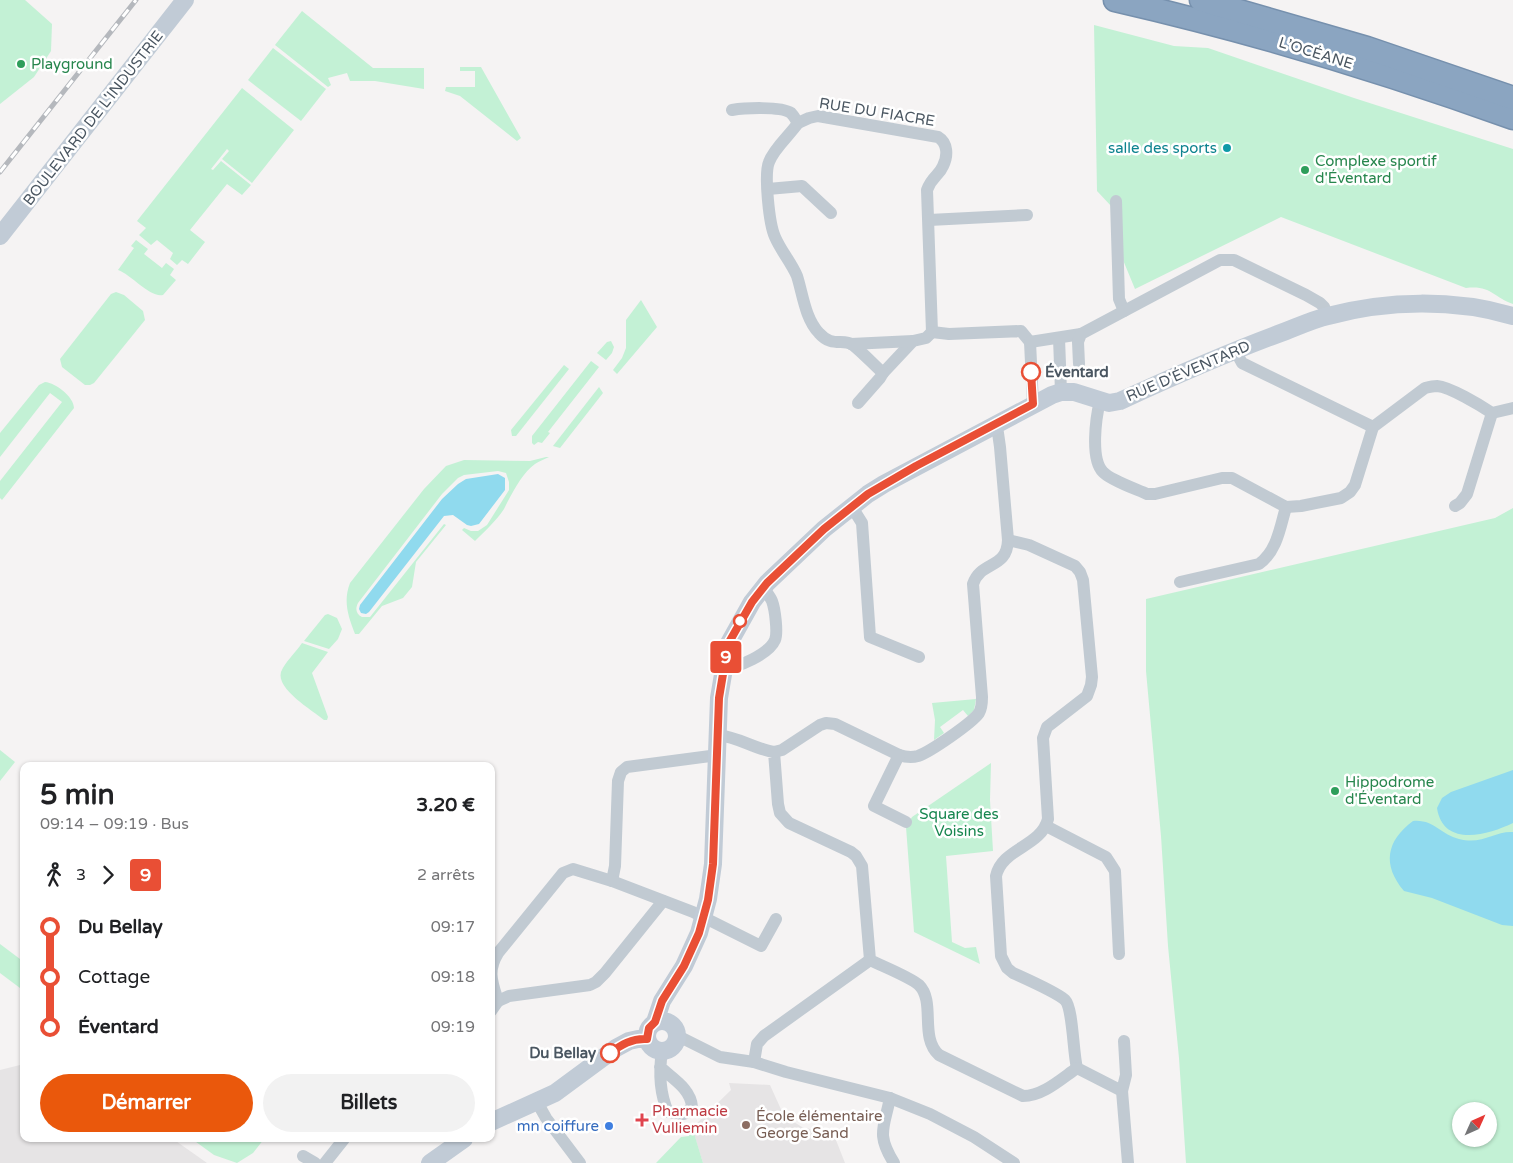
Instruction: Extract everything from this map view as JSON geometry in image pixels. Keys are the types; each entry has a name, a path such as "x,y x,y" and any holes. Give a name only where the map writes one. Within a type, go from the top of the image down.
{"highway":[{"name":"L’OCÉANE","path":"1115,0 1288,44 1513,118"},
{"name":"L’OCÉANE","path":"1201,0 1367,48 1513,98"}],"street":[{"name":"BOULEVARD DE L'INDUSTRIE","path":"0,236 186,0"},
{"name":"RUE DU FIACRE","path":"732,110 752,107 781,109 791,114 798,123 818,116 938,137 944,140 946,147 944,166 930,182 928,190 932,332"},
{"path":"798,123 792,134 768,162 770,218 774,235 794,270 812,324 819,333 830,342 851,344 913,341 926,338 932,332 949,334 1022,331 1030,342 1033,404"},
{"path":"768,189 802,186 831,213"},
{"path":"1116,202 1119,299 1124,311"},
{"path":"928,220 1027,215"},
{"path":"1030,342 1081,334 1220,260 1234,260 1320,303 1324,307 1327,316"},
{"name":"RUE D'ÉVENTARD","path":"1061,392 1074,392 1109,403 1120,401 1235,350 1327,316 1368,308 1410,304 1438,304 1513,316"},
{"path":"1079,364 1078,342 1081,334"},
{"path":"678,1036 673,1047 661,1059 647,1039 649,1028 660,1017 662,1001 684,966 699,933 708,900 713,864 719,698 728,644 744,614 763,587 824,529 884,484 1033,404 1061,392 1059,338"},
{"path":"858,403 913,341"},
{"path":"851,344 883,373"},
{"path":"1235,350 1242,363 1373,427"},
{"path":"1100,401 1095,419 1096,462 1104,474 1147,494 1155,494 1222,478 1232,478 1286,507 1341,498 1350,492 1355,485 1373,427 1425,388 1443,387 1476,402 1492,413 1513,408"},
{"path":"1455,506 1467,494 1492,413"},
{"path":"718,735 726,736 765,751 774,752 782,750 820,725 826,723 835,724 908,758 925,753 972,721 982,707 973,584 980,572 1004,557 1008,551 998,433 994,426"},
{"path":"852,507 862,523 870,637 919,657"},
{"path":"1180,582 1258,564 1271,554 1286,507"},
{"path":"1008,540 1029,545 1075,566 1080,572 1084,580 1091,685 1083,700 1044,731 1048,819 1046,826 1039,837 1006,859 997,869 1002,956 1007,968 1013,973 1064,999 1068,1004 1077,1068 1122,1091"},
{"path":"724,668 745,664 768,649 776,640 776,622 772,602 763,587"},
{"path":"774,752 778,804 783,818 851,852 860,860 870,960"},
{"path":"612,881 618,780 621,772 627,767 718,755"},
{"path":"899,755 874,806 906,822"},
{"path":"1046,826 1106,857 1111,863 1114,871 1119,954"},
{"path":"495,959 563,873 573,869 612,881 703,917 761,946 776,919"},
{"path":"495,1006 509,996 590,985 596,982 663,901"},
{"path":"870,960 920,986 925,995 930,1041 934,1051 939,1055 1023,1096 1033,1096 1040,1093 1077,1068"},
{"path":"754,1062 758,1044 764,1036 870,960"},
{"path":"660,1017 674,1025 678,1036 720,1057 754,1062 890,1098 930,1114 974,1137 1014,1163"},
{"path":"495,1120 555,1092 581,1076 622,1045 635,1040 647,1039"},
{"path":"1124,1040 1126,1075 1122,1091 1128,1163"},
{"path":"890,1098 884,1122 883,1142 894,1163"},
{"path":"537,1102 546,1118 580,1163"},
{"path":"324,1163 342,1142"},
{"path":"430,1163 460,1142"},
{"path":"304,1156 315,1163"}],"shaded area":[{"path":"20,1065 20,1142 177,1142 207,1163 0,1163 0,1070"},
{"name":"École élémentaire George Sand","path":"729,1083 770,1085 784,1116 802,1127 834,1135 845,1163 703,1163 692,1128 731,1090"}],"green space":[{"name":"Playground","path":"0,0 25,0 52,24 51,51 34,77 0,104"},
{"path":"302,11 373,68 424,68 424,89 375,81 350,81 347,73 328,78 331,85 328,87 275,45"},
{"name":"Complexe sportif d'Éventard","path":"1094,25 1174,46 1208,48 1354,98 1513,149 1513,304 1487,290 1466,288 1281,217 1135,289 1123,260 1112,207 1097,191"},
{"path":"273,48 326,89 301,121 248,80"},
{"path":"460,67 481,67 521,138 517,141 460,96 445,91 446,87 475,87 475,71 460,71"},
{"path":"242,88 294,130 252,183 222,159 229,151 227,149 211,169 213,170 221,161 251,185 242,195 227,184 190,230 205,242 188,264 182,260 177,265 170,259 173,253 157,240 151,245 139,235 146,228 137,221"},
{"path":"136,240 148,249 144,254 162,268 166,263 174,269 170,275 176,280 163,295 152,293 118,270 134,248 131,246"},
{"path":"116,292 124,295 143,311 145,320 94,383 85,385 62,367 60,359 111,294"},
{"path":"641,300 657,327 617,374 613,370 622,358 626,348 626,320"},
{"path":"611,341 614,347 606,360 597,353 607,342"},
{"path":"591,361 599,367 548,432 550,433 542,443 538,442 534,445 532,443 532,436"},
{"path":"564,365 569,369 516,436 512,436 511,430"},
{"path":"45,382 64,391 71,399 74,408 2,500 0,498 0,481 62,402 50,393 0,457 0,433 39,385"},
{"path":"599,387 603,393 560,448 553,446"},
{"path":"549,457 530,468 517,485 501,513 475,541 462,530 464,528 478,531 487,525 509,490 509,482 506,473 498,471 464,475 458,478 442,494 358,603 357,613 362,617 370,617 444,524 446,525 416,562 412,587 403,598 382,606 359,634 355,634 347,608 350,583 424,489 446,466 464,460 530,461"},
{"name":"Hippodrome d'Éventard","path":"1513,508 1513,1163 1186,1163 1161,836 1146,671 1146,599 1495,518"},
{"path":"328,614 337,618 342,629 338,639 329,649 304,641 325,615"},
{"path":"302,643 328,652 312,673 328,717 327,720 324,720 296,699 281,679 283,668"},
{"path":"976,699 974,710 968,716 963,710 940,727 944,733 934,740 935,720 932,703"},
{"path":"0,750 15,762 0,781"},
{"name":"Square des Voisins","path":"991,763 990,800 993,851 946,856 952,942 965,948 976,947 980,964 914,932 906,827 912,817"},
{"path":"0,944 20,959 20,988 0,973"},
{"path":"693,1130 703,1163 656,1163 681,1137 689,1136 689,1133"},
{"path":"196,1142 262,1142 253,1153 237,1163 214,1155"}],"water":[{"path":"498,474 505,478 505,490 479,524 471,526 453,515 444,516 369,612 366,614 361,613 360,605 442,499 466,479"},
{"path":"1513,770 1513,823 1480,834 1468,835 1448,829 1441,821 1437,808 1442,798 1451,792"},
{"path":"1413,821 1427,822 1453,837 1467,840 1482,839 1506,832 1513,832 1513,926 1502,925 1432,898 1404,891 1392,872 1390,854 1392,845 1397,837"}],"railway":[{"path":"0,172 136,0"}],"bus line":[{"name":"9","path":"610,1053 628,1041 647,1039 647,1033 655,1022 662,1001 684,966 699,933 708,900 713,864 719,698 728,644 740,621 767,583 824,529 868,494 916,466 1033,404 1031,372"}],"place":[{"name":"Playground","path":"21,64"},
{"name":"salle des sports","path":"1227,148"},
{"name":"Complexe sportif d'Éventard","path":"1305,170"},
{"name":"Éventard","path":"1031,372"},
{"name":"Hippodrome d'Éventard","path":"1335,791"},
{"name":"Du Bellay","path":"610,1053"},
{"name":"Pharmacie Vulliemin","path":"642,1120"},
{"name":"École élémentaire George Sand","path":"746,1125"},
{"name":"mn coiffure","path":"609,1126"}]}
